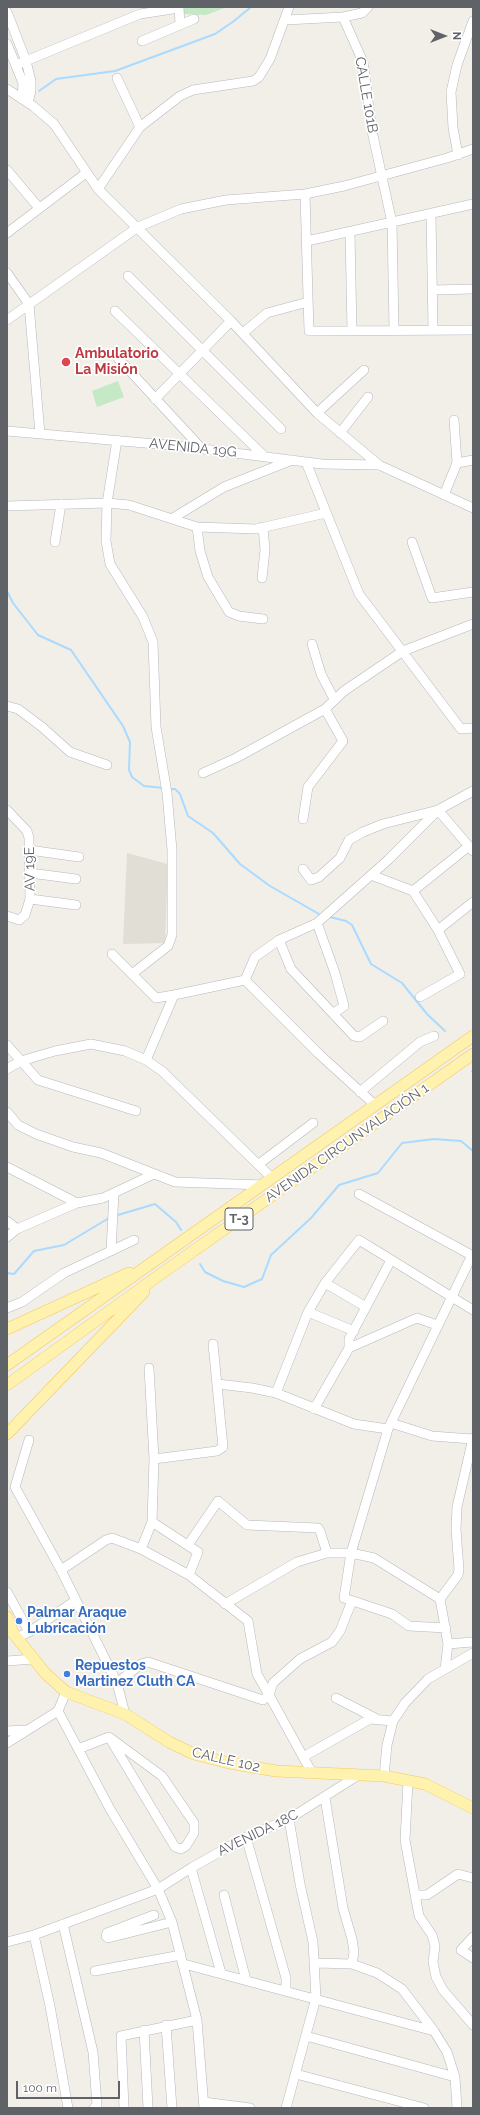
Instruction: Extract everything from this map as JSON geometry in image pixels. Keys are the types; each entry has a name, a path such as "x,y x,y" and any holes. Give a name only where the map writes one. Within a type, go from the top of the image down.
{"main road":[{"name":"AVENIDA CIRCUNVALACIÓN 1","path":"7,1365 473,1036"},
{"name":"AVENIDA CIRCUNVALACIÓN 1","path":"7,1385 165,1271 473,1054"},
{"path":"7,1329 155,1261"},
{"path":"7,1434 165,1271"},
{"name":"CALLE 102","path":"7,1617 12,1633 45,1673 66,1692 125,1714 169,1742 194,1754 276,1771 357,1776 384,1776 408,1782 425,1784 473,1808"}],"street":[{"path":"98,189 140,127 180,96 193,90 256,80 270,59 286,20 289,7"},
{"path":"286,20 343,17 362,13 368,7"},
{"path":"16,65 130,17 179,8 180,24"},
{"path":"7,12 26,61 31,81 31,91 25,101"},
{"name":"CALLE 101B","path":"343,17 363,62 372,131 392,223 394,329"},
{"path":"142,41 194,19"},
{"path":"458,155 453,128 451,92 457,65 473,21"},
{"path":"7,44 23,83 25,101"},
{"path":"117,78 140,127"},
{"path":"7,89 54,124 98,189 138,227 243,333 317,413 379,465 473,508"},
{"path":"7,320 138,227 181,209 218,202 305,194 382,176 458,155 473,149"},
{"path":"7,170 39,208"},
{"path":"7,233 86,173"},
{"path":"305,194 309,331 394,329 473,330"},
{"path":"307,240 350,233 473,204"},
{"path":"431,214 433,329"},
{"path":"350,233 352,331"},
{"path":"7,273 29,304 40,434"},
{"path":"128,276 201,351 281,429"},
{"path":"433,290 473,289"},
{"path":"243,333 267,313 308,302"},
{"path":"115,311 264,456"},
{"path":"155,399 231,321"},
{"path":"118,358 202,449"},
{"path":"317,413 364,370"},
{"path":"340,432 368,398"},
{"path":"444,495 457,463 454,420"},
{"name":"AVENIDA 19G","path":"7,431 117,440 264,456 322,464 379,465"},
{"path":"117,440 108,504 106,541 110,564 143,617 153,642 156,727 166,789 172,850 172,935 168,946 132,974"},
{"path":"173,518 224,487 293,460"},
{"path":"457,463 473,460"},
{"path":"306,462 358,594 403,651 461,729 473,728"},
{"path":"55,542 61,504"},
{"path":"7,506 61,504 129,505 197,527 256,529 326,513"},
{"path":"197,527 200,551 208,577 229,612 239,616 263,619"},
{"path":"262,578 265,550 263,527"},
{"path":"412,542 432,598 473,592"},
{"path":"203,773 236,758 325,709 334,699 403,651 473,624"},
{"path":"312,644 321,674 334,699"},
{"path":"7,706 18,709 42,727 70,752 107,765"},
{"path":"303,819 308,786 343,741 325,709"},
{"path":"303,869 311,880 319,877 340,858 349,840 363,832 383,824 438,810 473,791"},
{"name":"AV 19E","path":"7,810 27,831 30,873 30,898 26,915 19,920 7,916"},
{"path":"413,891 471,849 438,810"},
{"path":"245,980 255,957 279,940 317,923 371,875 438,810"},
{"path":"29,850 79,858"},
{"path":"30,873 76,880"},
{"path":"371,875 413,891 438,930 460,974 420,997"},
{"path":"30,898 76,905"},
{"path":"438,930 473,902"},
{"path":"317,923 335,972 344,1006 334,1013"},
{"path":"279,940 291,969 354,1036 360,1038 383,1021"},
{"path":"112,954 156,998 245,980"},
{"path":"245,980 319,1054 375,1105"},
{"path":"146,1060 174,995"},
{"path":"360,1092 420,1042 434,1036"},
{"path":"7,1070 21,1061 55,1050 91,1044 125,1051 146,1060 162,1071 272,1178"},
{"path":"7,1045 38,1080 136,1111"},
{"path":"7,1112 18,1125 36,1134 73,1147 101,1153 175,1182 263,1185"},
{"path":"259,1164 313,1123"},
{"path":"7,1167 77,1203"},
{"path":"7,1237 17,1229 77,1203 103,1198 114,1194 154,1174"},
{"path":"111,1251 114,1194"},
{"path":"359,1194 472,1256 389,1426 351,1553 344,1598 392,1614 409,1626 446,1628"},
{"path":"7,1221 17,1229"},
{"path":"7,1308 22,1302 64,1273 134,1240"},
{"path":"276,1393 308,1312 325,1283 358,1240 473,1310"},
{"path":"314,1409 349,1348 349,1339 391,1260"},
{"path":"325,1283 366,1307"},
{"path":"308,1312 354,1331"},
{"path":"349,1348 417,1318 437,1325"},
{"path":"154,1459 217,1451 223,1447 213,1344"},
{"path":"141,1549 152,1522 154,1459 149,1368"},
{"path":"218,1384 252,1388 276,1393 354,1424 389,1426 432,1436 473,1438 457,1507 456,1529 459,1570 458,1575 440,1599"},
{"path":"29,1440 11,1488 61,1570 75,1601 117,1683 125,1714"},
{"path":"188,1545 218,1501 247,1526 319,1529 327,1553"},
{"path":"152,1522 198,1552 189,1574"},
{"path":"61,1570 109,1538 141,1549 189,1574 248,1621 257,1674 312,1773"},
{"path":"225,1604 297,1562 327,1553 351,1553 374,1558 440,1599 448,1644 445,1669"},
{"path":"7,1592 28,1632"},
{"path":"12,1633 28,1632 75,1601"},
{"path":"117,1683 141,1664 148,1662 263,1700 269,1696 273,1683 300,1659 332,1642 340,1631 352,1601"},
{"path":"448,1644 473,1642"},
{"path":"384,1776 387,1745 393,1721 405,1703 428,1679 473,1653"},
{"path":"7,1661 33,1659"},
{"path":"7,1743 58,1711 66,1692"},
{"path":"336,1698 375,1718 393,1721"},
{"path":"58,1711 110,1809 158,1889 172,1922 183,1960 197,2020 204,2105 250,2108"},
{"path":"303,1757 370,1719 375,1718"},
{"path":"7,1731 26,1730"},
{"path":"78,1749 109,1737"},
{"path":"109,1737 162,1776 194,1823 194,1832 186,1846 181,1848 175,1847 109,1737"},
{"name":"AVENIDA 18C","path":"7,1942 34,1935 158,1889 191,1868 246,1837 289,1819 325,1798 357,1776"},
{"path":"408,1782 405,1840 420,1916 432,1935 435,1946 433,1962 436,1977 443,1990 473,2025"},
{"path":"325,1798 343,1908 352,1939 354,1952 352,1964"},
{"path":"286,2108 316,1998 313,1942 300,1884 289,1819"},
{"path":"246,1837 286,1978 286,1990"},
{"path":"191,1868 221,1973"},
{"path":"416,1895 427,1895 458,1874 473,1878"},
{"path":"224,1895 246,1980"},
{"path":"154,1915 107,1933 106,1936 108,1938 172,1922"},
{"path":"63,1924 93,2052 97,2105 94,2108"},
{"path":"34,1935 50,2006 68,2108"},
{"path":"473,1937 461,1950 473,1958"},
{"path":"95,1971 183,1960 221,1973 434,2031"},
{"path":"315,1963 352,1964 377,1973 402,1989 434,2031 447,2052 456,2077 457,2108"},
{"path":"124,2108 121,2036 166,2025 197,2020"},
{"path":"166,2025 172,2108"},
{"path":"144,2030 148,2108"},
{"path":"306,2036 456,2077"},
{"path":"296,2074 424,2108"}],"shaded area":[{"path":"127,853 168,864 165,943 123,944"}],"green space":[{"path":"182,7 227,7 206,15 182,14"},
{"path":"118,381 124,397 97,407 92,391"}],"waterway":[{"path":"39,91 56,79 115,71 215,34 251,7"},
{"path":"7,591 13,603 38,635 71,650 123,726 130,742 129,770 132,777 144,786 164,788"},
{"path":"168,789 175,789 180,794 188,816 213,833 240,864 270,886 319,914"},
{"path":"330,917 346,921 352,925 371,964 402,983 427,1014 445,1031"},
{"path":"200,1264 205,1272 223,1281 244,1287 262,1279 271,1255 311,1218 339,1185 378,1173 402,1143 434,1139 461,1141 473,1151"},
{"path":"118,1215 155,1204 176,1222 181,1230"},
{"path":"7,1273 14,1274 34,1251 64,1245 109,1218"}],"place":[{"name":"Ambulatorio La Misión","path":"66,362"},
{"name":"Palmar Araque Lubricación","path":"19,1621"},
{"name":"Repuestos Martinez Cluth CA","path":"67,1674"}]}
